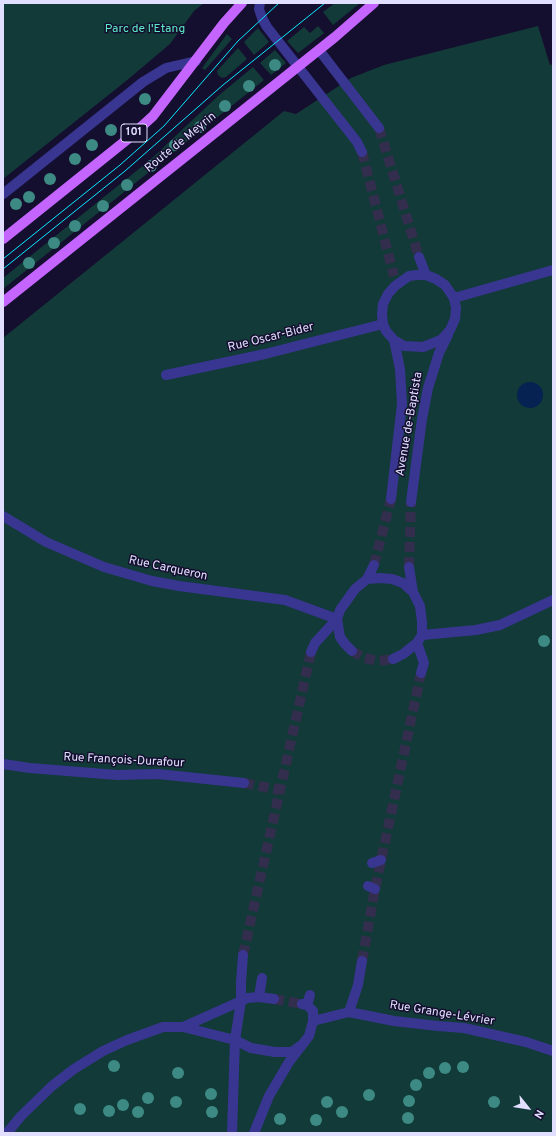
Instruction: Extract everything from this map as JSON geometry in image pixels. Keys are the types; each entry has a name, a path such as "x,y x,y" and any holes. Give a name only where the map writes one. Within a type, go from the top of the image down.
{"main road":[{"name":"101","path":"3,239 129,138 153,116 224,23 242,3"},
{"name":"Route de Meyrin","path":"3,302 298,67 374,3"}],"street":[{"path":"260,3 259,9 267,27 357,142 362,152"},
{"path":"319,50 379,128"},
{"path":"3,194 143,82 166,68 196,61"},
{"path":"419,257 426,276"},
{"path":"454,298 553,270"},
{"path":"409,276 426,276 436,279 445,285 454,298 456,308 455,319 450,330 441,340 423,347 404,346 394,340 386,331 383,324 382,315 383,304 394,281 409,276"},
{"name":"Rue Oscar-Bider","path":"166,375 265,354 383,324"},
{"name":"Avenue de-Baptista","path":"411,502 422,419 428,388 439,353 450,330"},
{"name":"Avenue de-Baptista","path":"391,499 402,404 400,369 394,340"},
{"name":"Rue Carqueron","path":"3,516 46,542 104,568 152,581 179,586 285,600 337,619"},
{"path":"311,652 315,643 337,619 345,602 355,589 367,579 374,565"},
{"path":"410,567 413,592 420,606 422,622 419,639 424,663 421,674"},
{"path":"367,579 392,579 402,583 413,592"},
{"path":"393,659 404,654 419,639 500,625 553,600"},
{"path":"337,619 340,637 352,650"},
{"name":"Rue François-Durafour","path":"3,764 30,768 117,775 158,774 244,783"},
{"path":"232,1133 235,1040 241,1001 243,955"},
{"path":"312,1021 349,1012 358,985 362,961"},
{"path":"259,997 262,978"},
{"path":"254,1133 269,1096 289,1062 309,1036 313,1011 305,1005 310,995"},
{"path":"183,1027 247,998 259,997 274,999"},
{"name":"Rue Grange-Lévrier","path":"349,1012 394,1021 464,1028 526,1042 553,1050"},
{"path":"7,1133 21,1116 52,1086 74,1069 103,1051 132,1038 164,1027 183,1027 235,1040 251,1048 275,1052 292,1052 301,1045"}],"green space":[{"name":"Parc de l'Etang","path":"3,3 204,3 194,11 170,44 3,179"},
{"path":"335,3 360,3 333,25 323,12"},
{"path":"318,26 324,33 298,53 287,41 304,27 310,33"},
{"path":"538,26 550,65 553,64 553,1133 3,1133 3,338 284,111 296,114 351,78 384,65"},
{"path":"258,28 269,42 254,55 244,42"},
{"path":"227,34 232,39 205,70 202,68"},
{"path":"238,48 247,59 226,77 222,78 218,75 217,71"},
{"path":"275,50 286,63 271,75 260,63"},
{"path":"253,67 264,80 3,289 3,278 150,160 218,96"}],"water":[{"path":"530,382 539,386 543,395 539,404 530,408 521,404 517,395 521,386"}],"tunnel":[{"path":"379,128 419,257"},
{"path":"362,152 394,276"},
{"path":"374,565 391,499"},
{"path":"409,567 411,502"},
{"path":"352,651 364,658 378,661 393,659"},
{"path":"243,955 311,652"},
{"path":"362,961 375,889 421,673"},
{"path":"244,783 280,790"},
{"path":"274,999 302,1004"}],"tram line":[{"path":"3,259 120,165 164,126 238,41 279,3"},
{"path":"3,269 125,171 223,85 325,3"}]}
